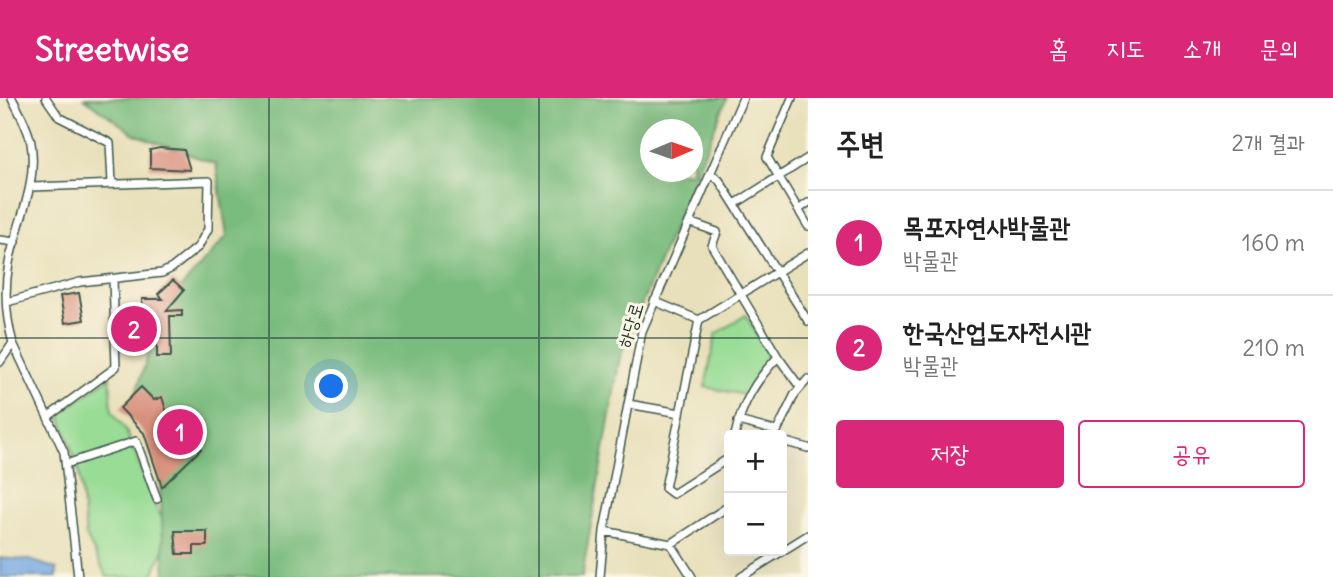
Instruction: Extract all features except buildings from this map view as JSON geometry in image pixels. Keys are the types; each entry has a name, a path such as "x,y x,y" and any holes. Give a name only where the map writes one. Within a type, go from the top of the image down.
{"street":[{"path":"12,98 31,141 31,187 9,264 7,302 13,344 49,416 66,464 78,577"},
{"path":"46,98 59,117 110,143 112,183"},
{"name":"하당로","path":"600,577 604,531 642,331 743,98"},
{"path":"792,98 766,157 808,226"},
{"path":"735,204 808,158"},
{"path":"711,174 719,180 735,204 808,321"},
{"path":"7,302 71,285 162,273 185,259 198,247 208,229 211,194 209,181 31,187"},
{"path":"798,210 808,204"},
{"path":"689,222 717,232 712,246 778,357 800,387"},
{"path":"0,240 15,243"},
{"path":"724,461 673,494 665,488 699,320 808,253"},
{"path":"49,416 116,367 113,279"},
{"path":"654,301 699,320"},
{"path":"0,362 13,344"},
{"path":"736,430 746,398 761,374 778,357"},
{"path":"778,430 800,387 808,379"},
{"path":"628,404 680,413"},
{"path":"738,421 766,430"},
{"path":"66,464 136,441 157,499"},
{"path":"787,442 808,448"},
{"path":"604,531 671,544 724,509"},
{"path":"787,546 808,536"},
{"path":"671,544 692,577"},
{"path":"741,577 768,556"}],"green space":[{"path":"84,98 727,98 703,156 703,119 640,119 640,182 692,182 620,357 582,577 165,577 158,447 132,405 163,308 227,236 216,164 134,134"},
{"path":"746,315 768,354 745,395 705,387 716,334"},
{"path":"110,377 112,411 126,430 155,506 166,524 167,542 152,577 107,577 86,536 79,472 61,417 63,412"}],"water":[{"path":"0,558 30,560 57,569 57,577 0,577"}],"place":[{"name":"한국산업도자전시관","path":"134,329"},
{"name":"목포자연사박물관","path":"180,432"}]}
